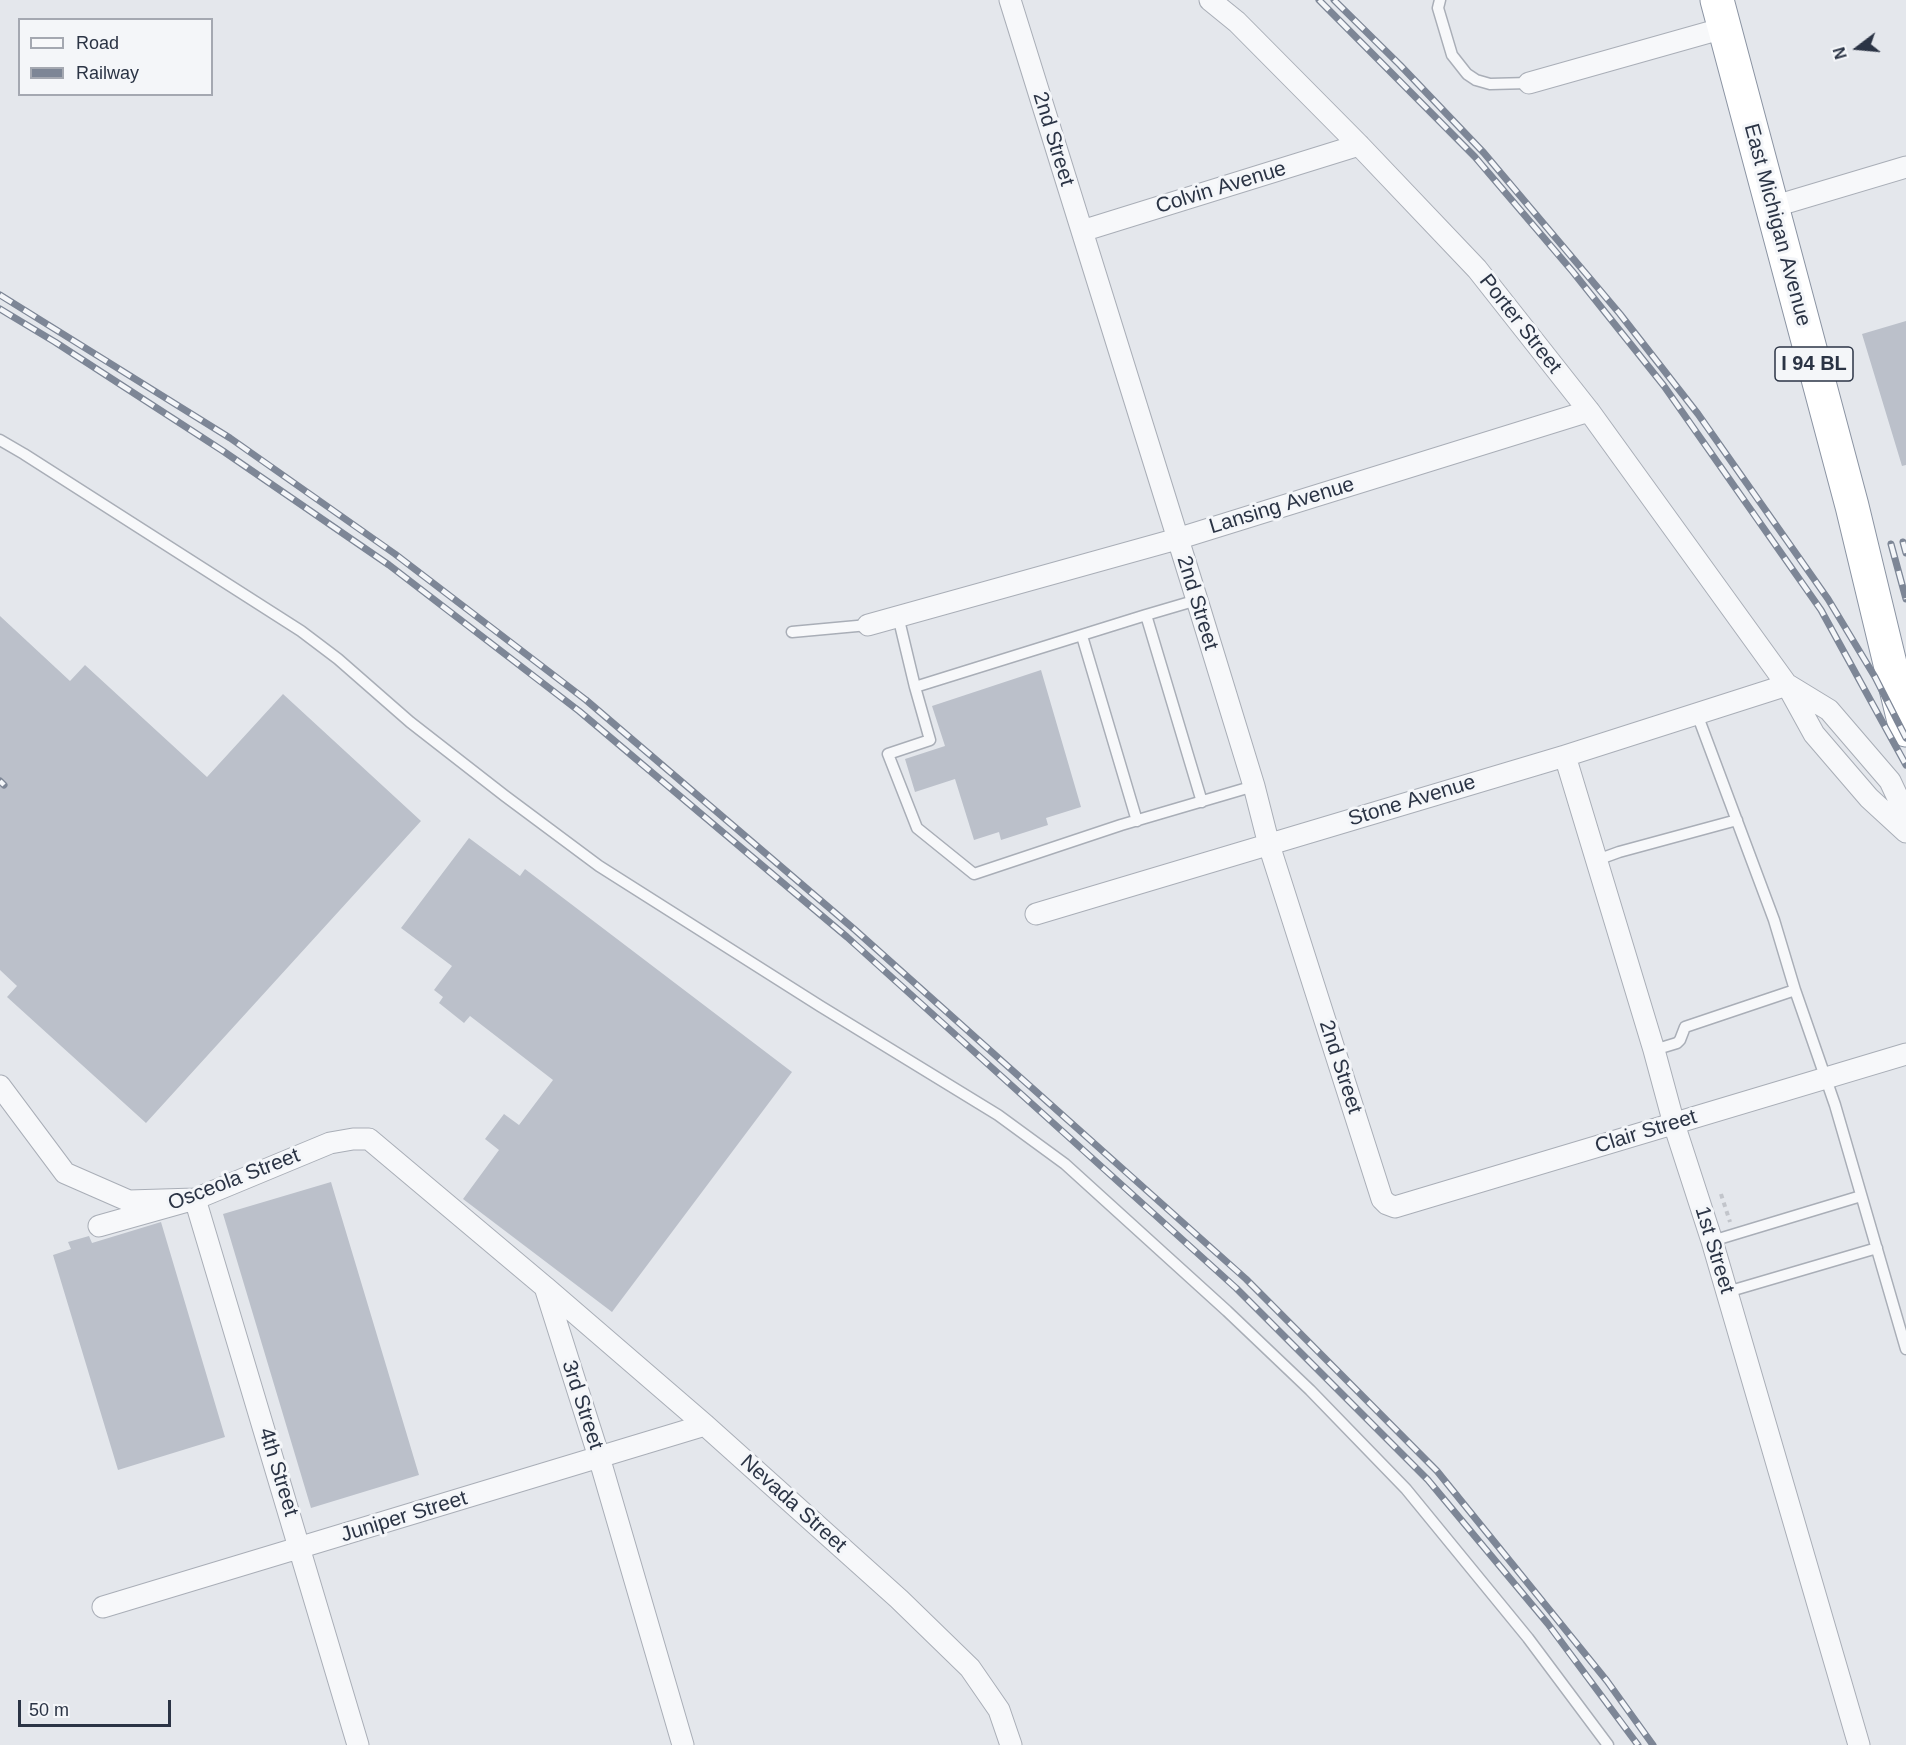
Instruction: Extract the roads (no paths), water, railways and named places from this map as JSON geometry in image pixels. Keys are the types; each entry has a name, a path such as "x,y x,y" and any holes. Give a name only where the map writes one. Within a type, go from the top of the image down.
{"highway":[{"name":"East Michigan Avenue","path":"1721,14 1852,506 1906,730"}],"street":[{"name":"2nd Street","path":"1010,0 1197,600 1254,786 1269,844 1378,1187 1382,1199 1387,1204"},
{"name":"Porter Street","path":"1210,0 1237,22 1477,269 1589,411 1787,685 1814,734 1869,798 1906,832"},
{"path":"1529,83 1721,14"},
{"name":"Colvin Avenue","path":"1082,231 1359,145"},
{"path":"1772,207 1906,167"},
{"name":"Lansing Avenue","path":"868,625 1178,539 1589,411"},
{"name":"Porter Street","path":"1787,685 1829,710 1890,781 1906,814"},
{"name":"Stone Avenue","path":"1036,914 1565,756 1787,685"},
{"name":"1st Street","path":"1565,756 1654,1050 1674,1124 1712,1241 1859,1745"},
{"name":"Clair Street","path":"1387,1204 1395,1207 1906,1054"},
{"path":"0,1086 65,1173 129,1201 195,1199"},
{"name":"Osceola Street","path":"99,1226 195,1199 330,1143 369,1139 545,1287"},
{"name":"4th Street","path":"195,1199 358,1745"},
{"name":"Nevada Street","path":"545,1287 705,1425 899,1599 970,1668 999,1710 1011,1745"},
{"name":"3rd Street","path":"545,1287 599,1457 683,1745"},
{"name":"Juniper Street","path":"103,1607 705,1425"}],"lane":[{"path":"1440,0 1438,8 1452,55 1467,74 1476,80 1490,84 1529,83"},
{"path":"0,440 301,631 338,659 444,749 599,866 998,1115 1065,1164 1236,1318 1406,1489 1428,1513 1528,1638 1608,1745"},
{"path":"915,687 1197,600"},
{"path":"1146,615 1203,802"},
{"path":"898,616 930,740 888,754 917,828 974,874 1254,786"},
{"path":"792,632 868,625"},
{"path":"1082,636 1137,821"},
{"path":"1697,714 1774,920 1824,1079 1835,1105 1906,1349"},
{"path":"1597,860 1737,820"},
{"path":"1654,1050 1680,1040 1685,1026 1795,990"},
{"path":"1712,1241 1861,1196"},
{"path":"1727,1292 1876,1248"}],"railway":[{"path":"1319,0 1475,157 1573,272 1664,386 1821,610 1906,765"},
{"path":"1334,0 1484,153 1620,314 1698,414 1828,599 1875,677 1906,738"},
{"path":"0,295 230,438 395,554 586,700 854,929 1246,1279 1437,1471 1607,1681 1653,1745"},
{"path":"0,309 223,451 389,565 579,711 847,937 1236,1288 1428,1480 1548,1624 1638,1745"},
{"path":"1903,542 1906,553"},
{"path":"1891,544 1906,599"},
{"path":"0,781 4,785"}]}
